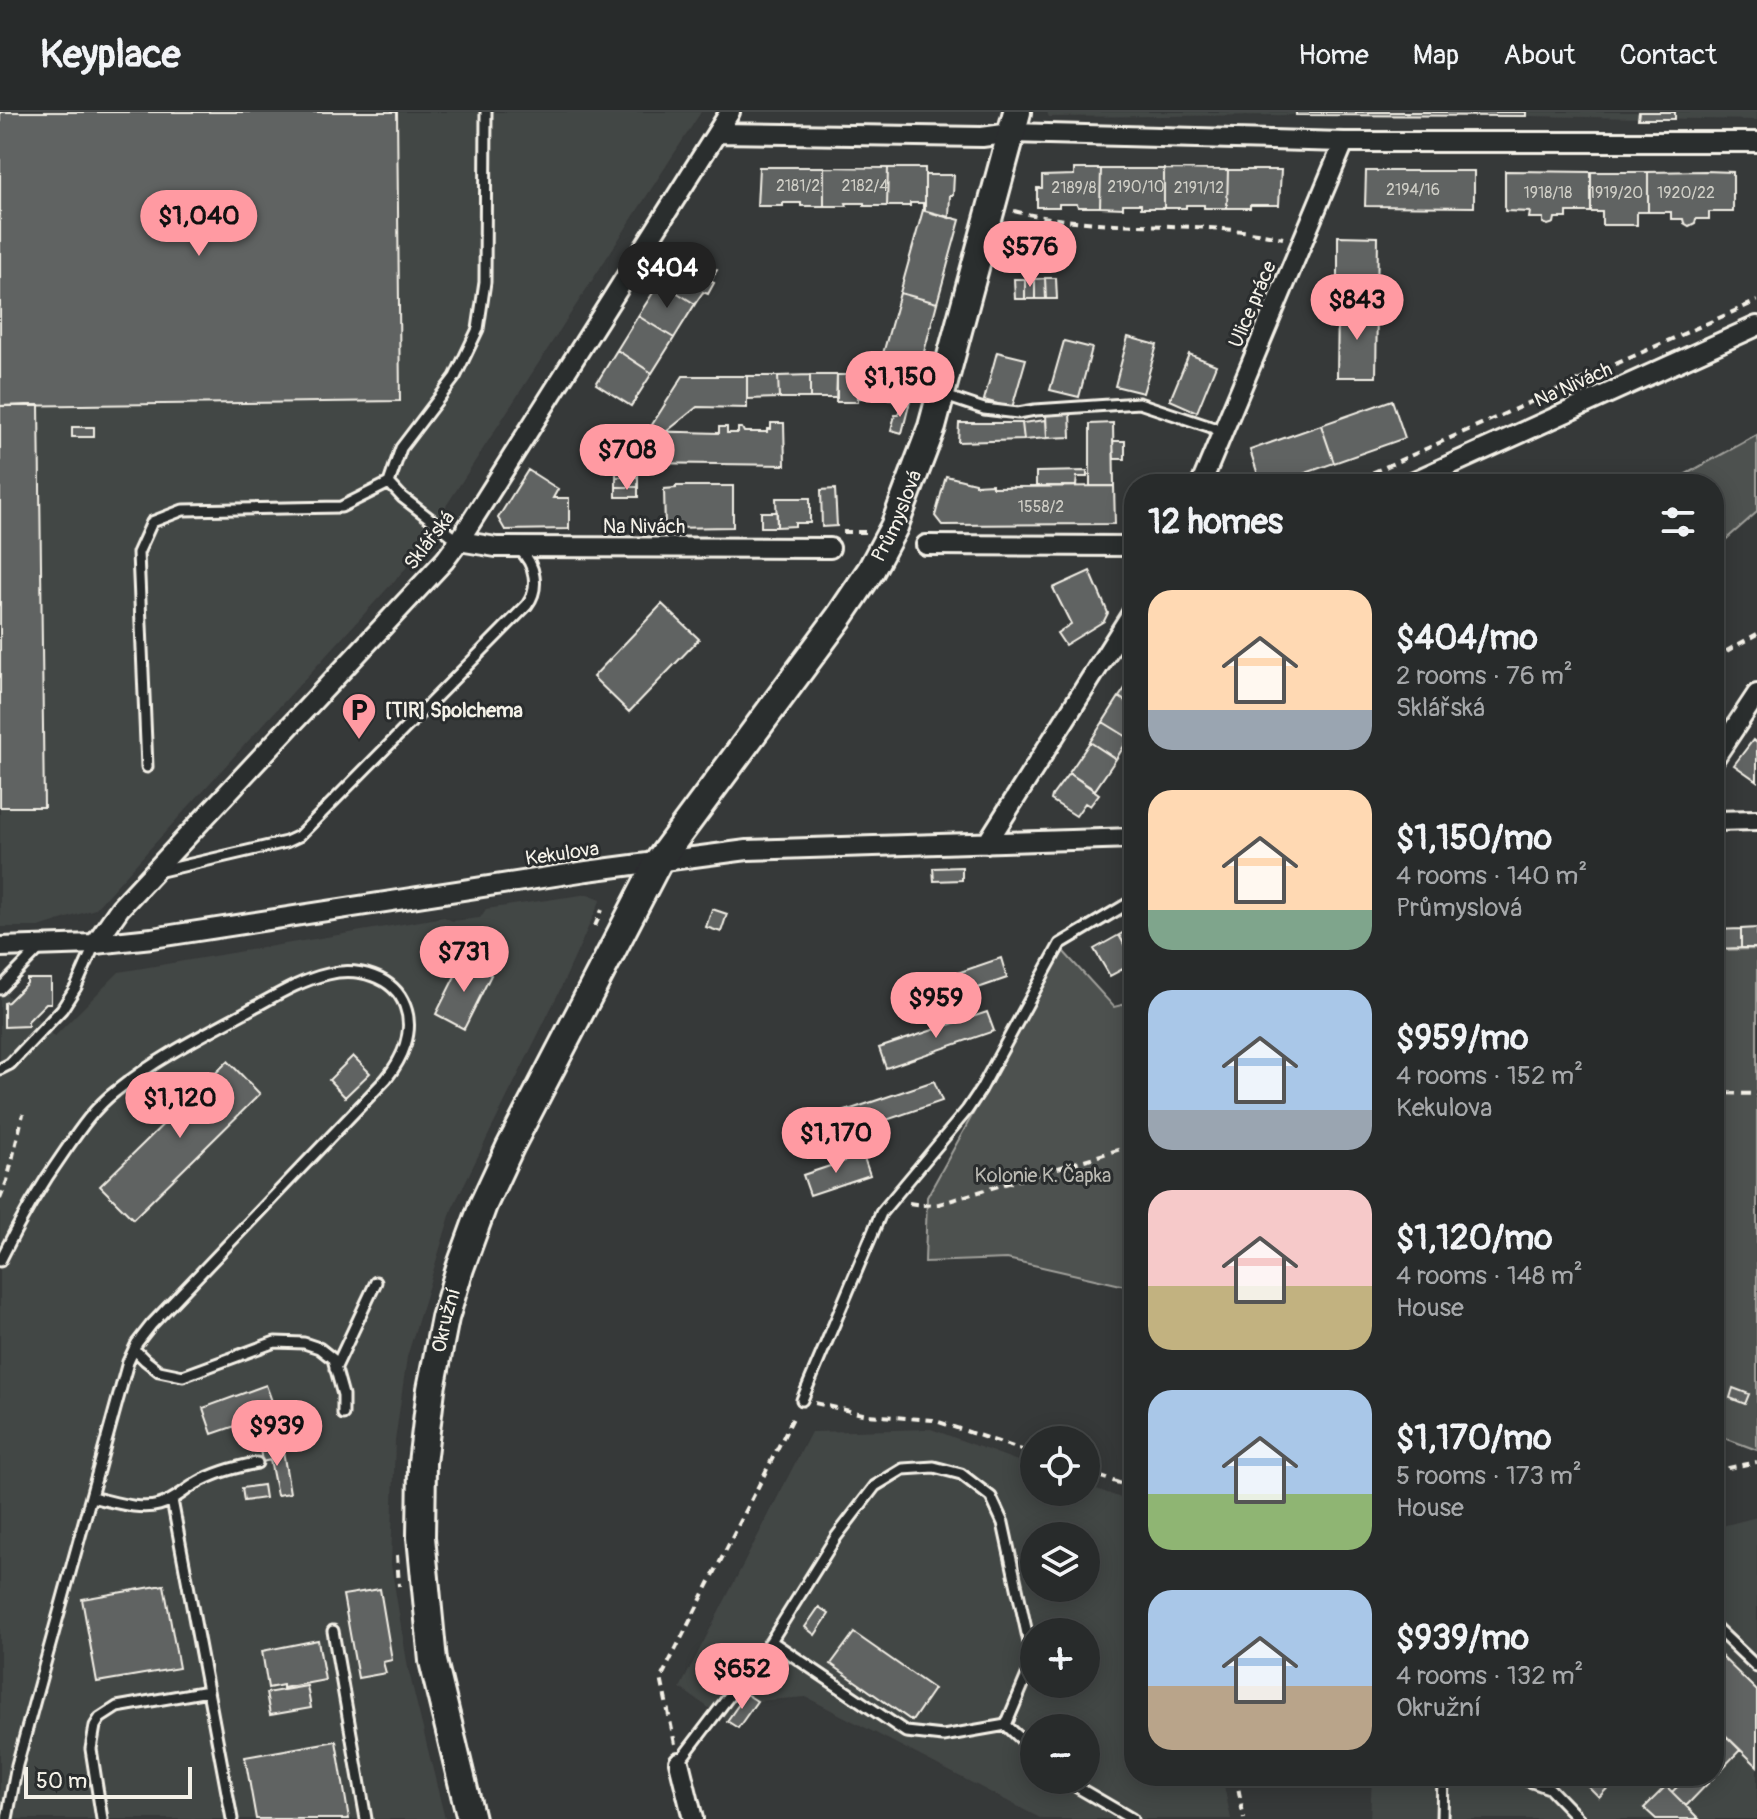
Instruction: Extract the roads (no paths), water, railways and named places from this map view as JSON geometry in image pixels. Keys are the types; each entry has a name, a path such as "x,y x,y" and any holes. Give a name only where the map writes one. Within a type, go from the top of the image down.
{"street":[{"name":"Sklářská","path":"95,944 120,908 427,580 459,541 730,112"},
{"path":"717,133 982,137 1014,123 1344,142 1757,142"},
{"name":"Průmyslová","path":"658,862 831,628 871,570 894,527 932,427 1014,123"},
{"name":"Ulice práce","path":"1205,474 1344,142"},
{"name":"Na Nivách","path":"1430,474 1757,326"},
{"name":"Na Nivách","path":"459,541 517,548 830,548"},
{"path":"926,545 1124,546"},
{"path":"987,843 1124,626"},
{"path":"1724,744 1757,694"},
{"path":"1724,821 1757,820"},
{"name":"Kekulova","path":"0,947 95,944 152,938 587,871 747,850 1124,838"},
{"name":"Okružní","path":"471,1819 433,1661 421,1537 422,1463 431,1389 445,1318 483,1205 504,1158 658,862"},
{"path":"679,1762 693,1819"}],"lane":[{"path":"147,767 138,553 152,522 183,510 341,507 389,483 401,448 455,377 478,329 485,282 486,112"},
{"path":"941,394 984,409 1018,413 1139,403 1223,431"},
{"path":"389,483 402,497 459,541"},
{"path":"152,873 286,842 299,836 531,599 535,585 532,568 526,555 517,548"},
{"path":"802,1400 881,1213 981,1089 1060,944 1124,906"},
{"path":"0,1069 10,1064 62,1009 76,987 95,944"},
{"path":"0,989 41,947"},
{"path":"0,1261 38,1190 80,1129 115,1091 187,1043 303,983 329,973 367,973 395,989 409,1015 406,1042 396,1066 151,1325 134,1349 17,1765 7,1819"},
{"path":"335,1369 376,1282"},
{"path":"134,1349 159,1371 183,1376 275,1342 304,1343 319,1348 333,1359 343,1395 343,1414"},
{"path":"91,1497 142,1507 158,1506 217,1473 235,1466 257,1463"},
{"path":"679,1762 771,1641 836,1537 875,1486 903,1469 934,1467 961,1474 991,1497 1003,1523 1033,1661 1006,1725"},
{"path":"172,1500 232,1819"},
{"path":"333,1631 366,1819"},
{"path":"1724,1636 1757,1667"},
{"path":"771,1641 906,1732 943,1736 1006,1725"},
{"path":"102,1819 91,1749 95,1726 100,1718 117,1707 208,1691"},
{"path":"1006,1725 1020,1738"},
{"path":"1442,1819 1443,1786"},
{"path":"1543,1786 1579,1819"},
{"path":"1089,1794 1132,1819"}],"place":[{"name":"[TIR] Spolchema","path":"359,741"}],"park label":[{"name":"Kolonie K. Čapka","path":"1043,1175"}]}
